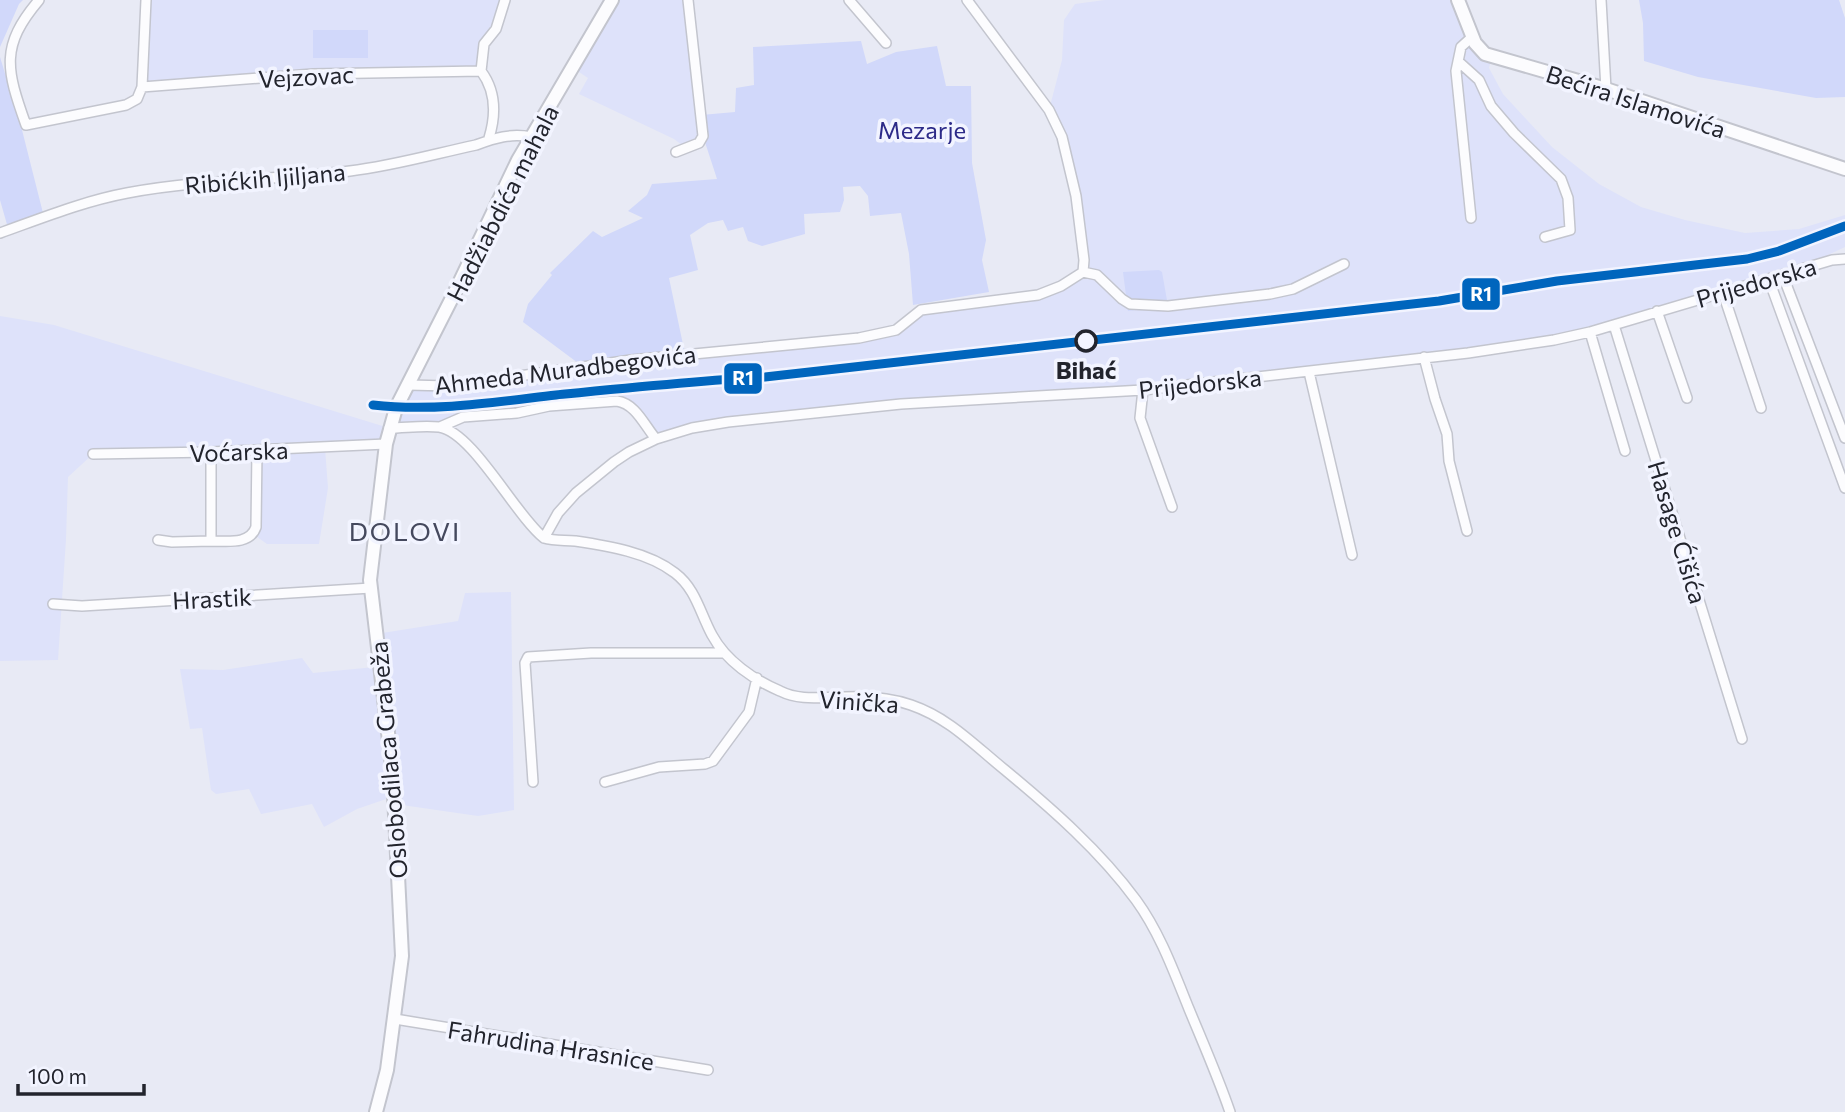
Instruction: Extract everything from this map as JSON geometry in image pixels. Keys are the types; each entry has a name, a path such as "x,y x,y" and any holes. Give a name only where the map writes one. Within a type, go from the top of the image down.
{"street":[{"path":"39,0 20,18 5,54 10,80 26,125 126,105 137,99 142,87 146,0"},
{"path":"489,138 494,101 492,91 481,71 484,44 496,29 505,0"},
{"name":"Hadžiabdića mahala","path":"396,408 531,136 612,0"},
{"path":"676,152 699,143 703,136 688,0"},
{"path":"849,0 886,43"},
{"path":"967,0 1049,110 1062,137 1076,196 1083,247 1083,272 1097,275 1130,304 1168,306 1270,295 1293,289 1344,264"},
{"path":"1458,0 1472,37 1461,47 1456,71 1471,218"},
{"path":"1601,0 1606,89"},
{"name":"Bećira Islamovića","path":"1472,37 1485,54 1606,89 1845,169"},
{"path":"1459,62 1479,80 1491,106 1561,179 1565,187 1570,230 1545,237"},
{"name":"Vejzovac","path":"142,87 313,74 481,71"},
{"name":"Ribićkih ljiljana","path":"0,233 88,202 125,193 168,186 298,177 383,166 476,145 489,138 519,134 531,136"},
{"name":"Prijedorska","path":"544,538 558,513 576,493 629,452 656,439 692,428 901,404 1143,390 1503,348 1590,332 1832,260 1845,259"},
{"name":"Ahmeda Muradbegovića","path":"409,385 448,386 607,363 859,338 896,330 920,310 1038,295 1073,280 1083,272"},
{"path":"1783,275 1845,438"},
{"path":"1769,280 1845,488"},
{"path":"1723,293 1761,408"},
{"path":"1657,311 1686,398"},
{"name":"Hasage Ćišića","path":"1614,325 1742,739"},
{"path":"1590,332 1625,451"},
{"path":"1424,357 1447,433 1450,461 1467,531"},
{"path":"1309,372 1352,555"},
{"path":"1143,390 1140,418 1172,507"},
{"path":"389,428 440,427 463,417 617,401 633,409 656,439"},
{"name":"Oslobodilaca Grabeža","path":"376,1112 387,1070 402,956 398,844 384,690 370,588 386,444 396,408"},
{"path":"440,427 467,445 544,538"},
{"name":"Voćarska","path":"93,454 386,444"},
{"path":"158,540 240,540 253,534 257,506 257,450"},
{"path":"211,452 211,541"},
{"name":"Vinička","path":"544,538 619,549 672,571 685,582 696,599 712,635 724,653 757,678 780,691 802,698 887,699 925,711 969,738 1060,818 1121,881 1156,933 1230,1112"},
{"name":"Hrastik","path":"53,604 82,606 370,588"},
{"path":"533,782 525,663 528,657 579,653 724,653"},
{"path":"605,782 659,767 713,761 749,712 757,678"},
{"name":"Fahrudina Hrasnice","path":"395,1019 708,1070"}],"shaded area":[{"path":"146,0 505,0 484,44 481,71 373,72 142,87"},
{"path":"612,0 688,0 703,136 686,148 674,139 579,94 588,78 573,68"},
{"path":"1105,0 1458,0 1472,37 1492,56 1489,68 1503,94 1552,147 1599,184 1641,207 1745,233 1799,229 1845,215 1845,247 1783,276 1590,332 1309,372 772,417 656,439 633,409 617,401 390,428 386,444 325,448 328,488 319,544 267,544 253,534 257,450 93,454 68,477 58,660 0,661 0,316 54,325 389,428 409,385 431,387 896,330 915,314 1038,295 1083,272 1076,196 1049,110 1062,60 1064,20 1075,4"},
{"path":"511,592 514,810 478,816 395,804 376,634 458,621 465,593"},
{"path":"302,658 313,673 375,667 389,798 357,809 324,827 312,804 261,814 249,789 216,794 211,790 202,728 190,729 180,669 223,670"}],"green space":[{"path":"0,0 23,0 0,47"},
{"path":"1639,0 1839,0 1845,18 1845,97 1816,98 1698,77 1644,61 1643,23"},
{"path":"313,30 368,30 368,58 313,58"},
{"name":"Mezarje","path":"861,41 867,64 896,52 937,46 946,86 971,86 972,163 986,240 982,260 989,292 913,305 909,254 901,213 870,216 868,196 860,186 843,187 844,200 840,212 804,214 805,234 762,246 748,241 743,227 728,231 723,220 708,223 690,235 698,270 669,278 685,354 582,366 523,322 528,304 552,275 550,273 593,231 602,237 643,218 628,211 647,195 652,184 717,179 703,136 701,115 735,112 736,88 754,85 753,47"},
{"path":"0,57 43,213 8,228 0,200"},
{"path":"1123,272 1162,272 1168,306 1128,311"}],"transit line":[{"name":"R1","path":"373,405 465,405 634,387 765,377 1439,301 1557,281 1747,259 1779,251 1845,226"}],"place":[{"name":"Bihać","path":"1086,341"}],"district":[{"name":"DOLOVI","path":"405,530"}]}
